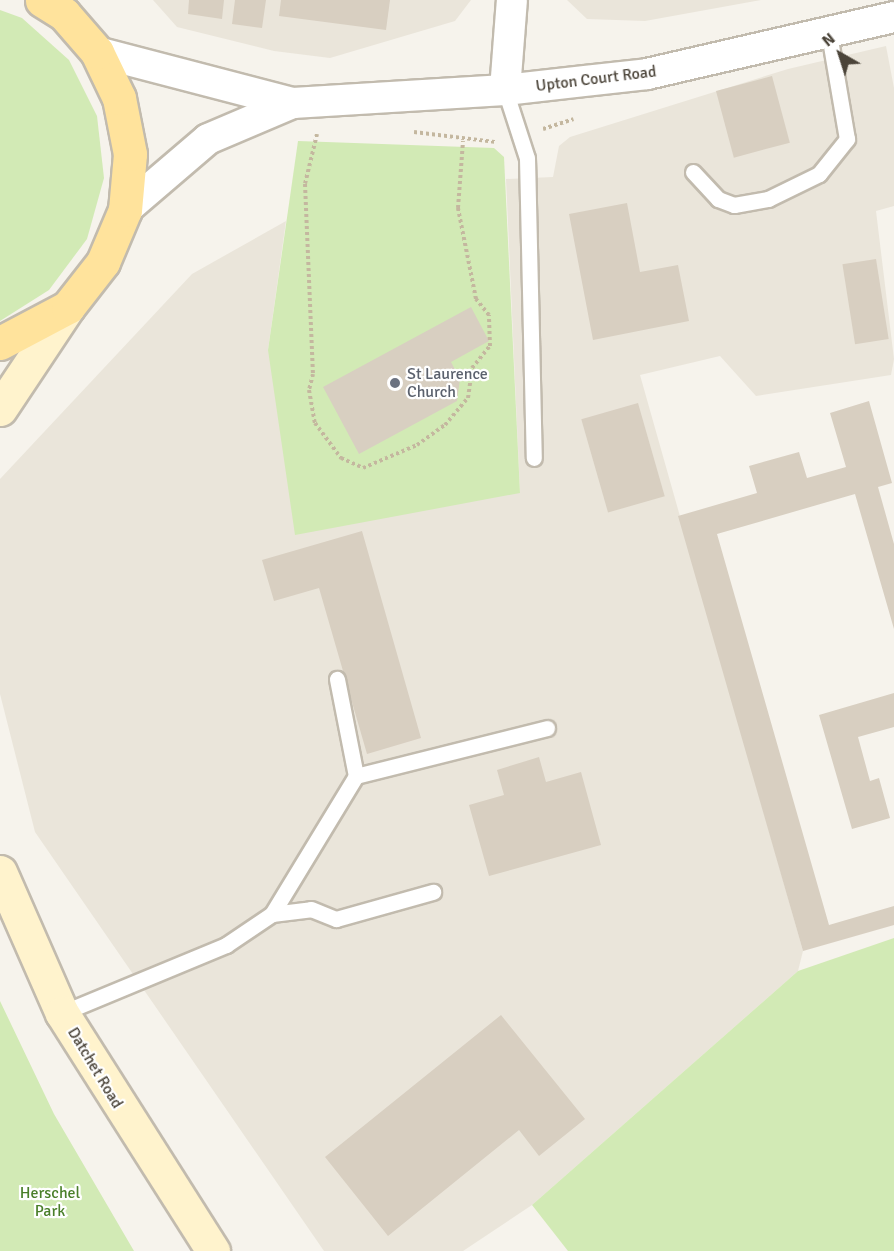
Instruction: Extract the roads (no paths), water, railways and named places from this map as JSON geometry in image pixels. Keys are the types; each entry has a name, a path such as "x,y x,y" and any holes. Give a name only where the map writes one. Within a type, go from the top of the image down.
{"main road":[{"path":"0,409 68,307 103,262 125,210 130,154 119,98 97,52 58,5"},
{"path":"0,343 68,307"},
{"name":"Datchet Road","path":"0,872 62,1013 213,1251"}],"street":[{"path":"505,90 512,0"},
{"name":"Upton Court Road","path":"97,52 293,103 505,90 647,74 829,34 894,17"},
{"name":"Upton Court Road","path":"125,210 208,139 293,103"}],"lane":[{"path":"693,172 718,199 734,205 768,199 819,174 847,139 829,34"},
{"path":"505,90 527,158 534,458"},
{"path":"62,1013 226,945 272,914 356,776 337,679"},
{"path":"356,776 546,729"},
{"path":"272,914 311,909 336,919 433,892"}],"place":[{"name":"St Laurence Church","path":"395,383"}],"park label":[{"name":"Herschel Park","path":"50,1202"}]}
